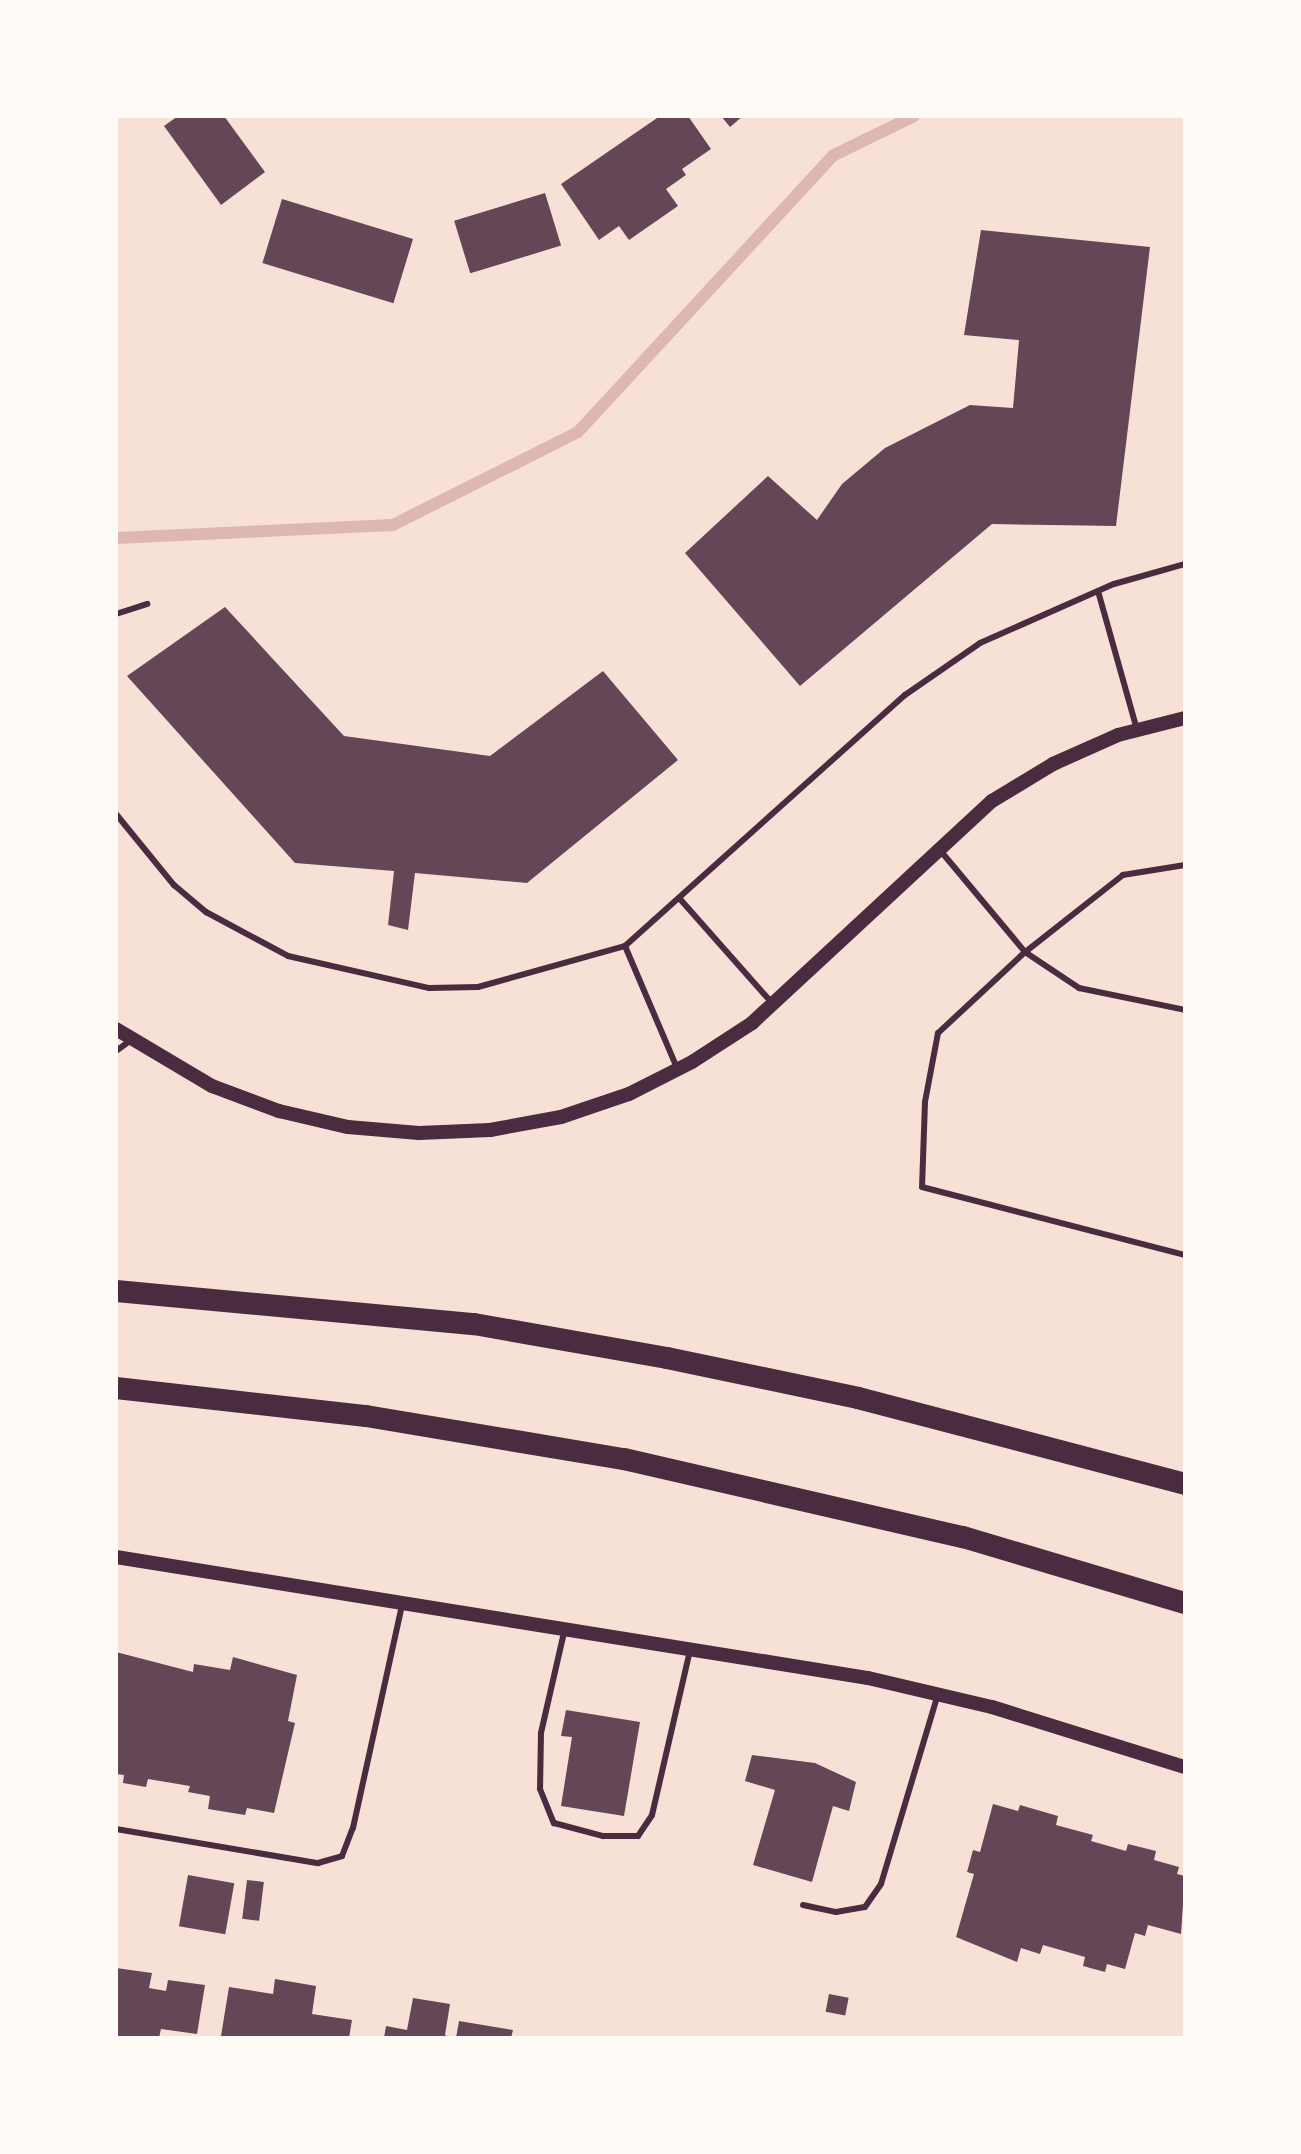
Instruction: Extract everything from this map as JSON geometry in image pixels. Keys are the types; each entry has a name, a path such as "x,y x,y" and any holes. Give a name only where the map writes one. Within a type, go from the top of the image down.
{"highway":[{"path":"116,1291 474,1324 667,1358 858,1398 1185,1484"},
{"path":"116,1388 366,1416 624,1459 963,1537 1185,1603"}],"street":[{"path":"116,1029 212,1086 279,1111 348,1127 419,1133 490,1130 561,1117 629,1094 678,1070 773,1004 937,847 992,801 1053,764 1138,730 1185,718"},
{"path":"116,1557 691,1647 938,1694 1185,1767"}],"lane":[{"path":"116,814 174,885 206,912 288,956 336,970 429,988 478,987 625,946 905,695 980,643 1098,591 1185,564"},
{"path":"1098,591 1138,730"},
{"path":"116,614 147,604"},
{"path":"937,847 1025,952 1079,988 1185,1010"},
{"path":"1185,865 1123,875 1025,952 938,1033 925,1102 922,1187 1185,1255"},
{"path":"680,899 773,1004"},
{"path":"625,946 678,1070"},
{"path":"116,1051 131,1040"},
{"path":"116,1829 318,1863 342,1856 353,1828 402,1602"},
{"path":"566,1627 541,1733 540,1789 554,1823 603,1836 638,1836 652,1815 691,1647"},
{"path":"803,1905 836,1912 865,1907 881,1884 938,1694"}],"building":[{"path":"178,116 224,116 265,172 221,205 164,126"},
{"path":"660,116 688,116 711,149 682,169 686,175 666,189 678,206 629,240 619,226 599,240 561,184"},
{"path":"721,116 743,116 730,127"},
{"path":"545,193 561,246 470,273 454,221"},
{"path":"282,199 413,239 393,303 262,263"},
{"path":"981,230 1150,247 1116,526 992,524 800,686 685,553 768,476 817,520 842,484 885,448 970,405 1013,408 1019,340 964,335"},
{"path":"225,607 344,736 490,756 603,671 678,760 527,883 415,873 408,930 388,925 394,871 295,863 127,676"},
{"path":"116,1652 193,1672 194,1664 230,1670 233,1657 297,1675 288,1721 295,1723 274,1813 247,1808 245,1815 208,1809 210,1796 188,1792 190,1786 148,1779 146,1787 123,1783 124,1775 116,1774"},
{"path":"566,1710 640,1722 624,1816 561,1806 572,1737 561,1736"},
{"path":"752,1755 815,1763 856,1782 849,1811 833,1806 812,1882 753,1865 775,1790 745,1781"},
{"path":"993,1804 1018,1811 1020,1805 1058,1816 1056,1825 1093,1835 1091,1841 1126,1851 1128,1844 1156,1851 1154,1860 1179,1867 1177,1874 1185,1876 1181,1934 1148,1925 1145,1936 1135,1933 1125,1969 1107,1964 1105,1972 1083,1966 1085,1957 1043,1945 1040,1954 1021,1948 1017,1962 956,1937 974,1874 967,1872 973,1850 980,1852"},
{"path":"188,1875 234,1883 225,1934 179,1926"},
{"path":"247,1880 264,1882 259,1921 242,1919"},
{"path":"116,1968 152,1973 149,1988 166,1991 168,1980 205,1985 197,2034 161,2029 159,2038 116,2038"},
{"path":"275,1979 316,1986 312,2014 352,2020 349,2038 221,2036 229,1987 273,1994"},
{"path":"829,1994 849,1998 845,2015 826,2012"},
{"path":"413,1998 450,2004 445,2035 450,2038 384,2038 386,2026 407,2030"},
{"path":"459,2021 513,2030 511,2038 456,2038"}],"waterway":[{"path":"116,538 393,525 578,432 834,155 914,116"}]}
